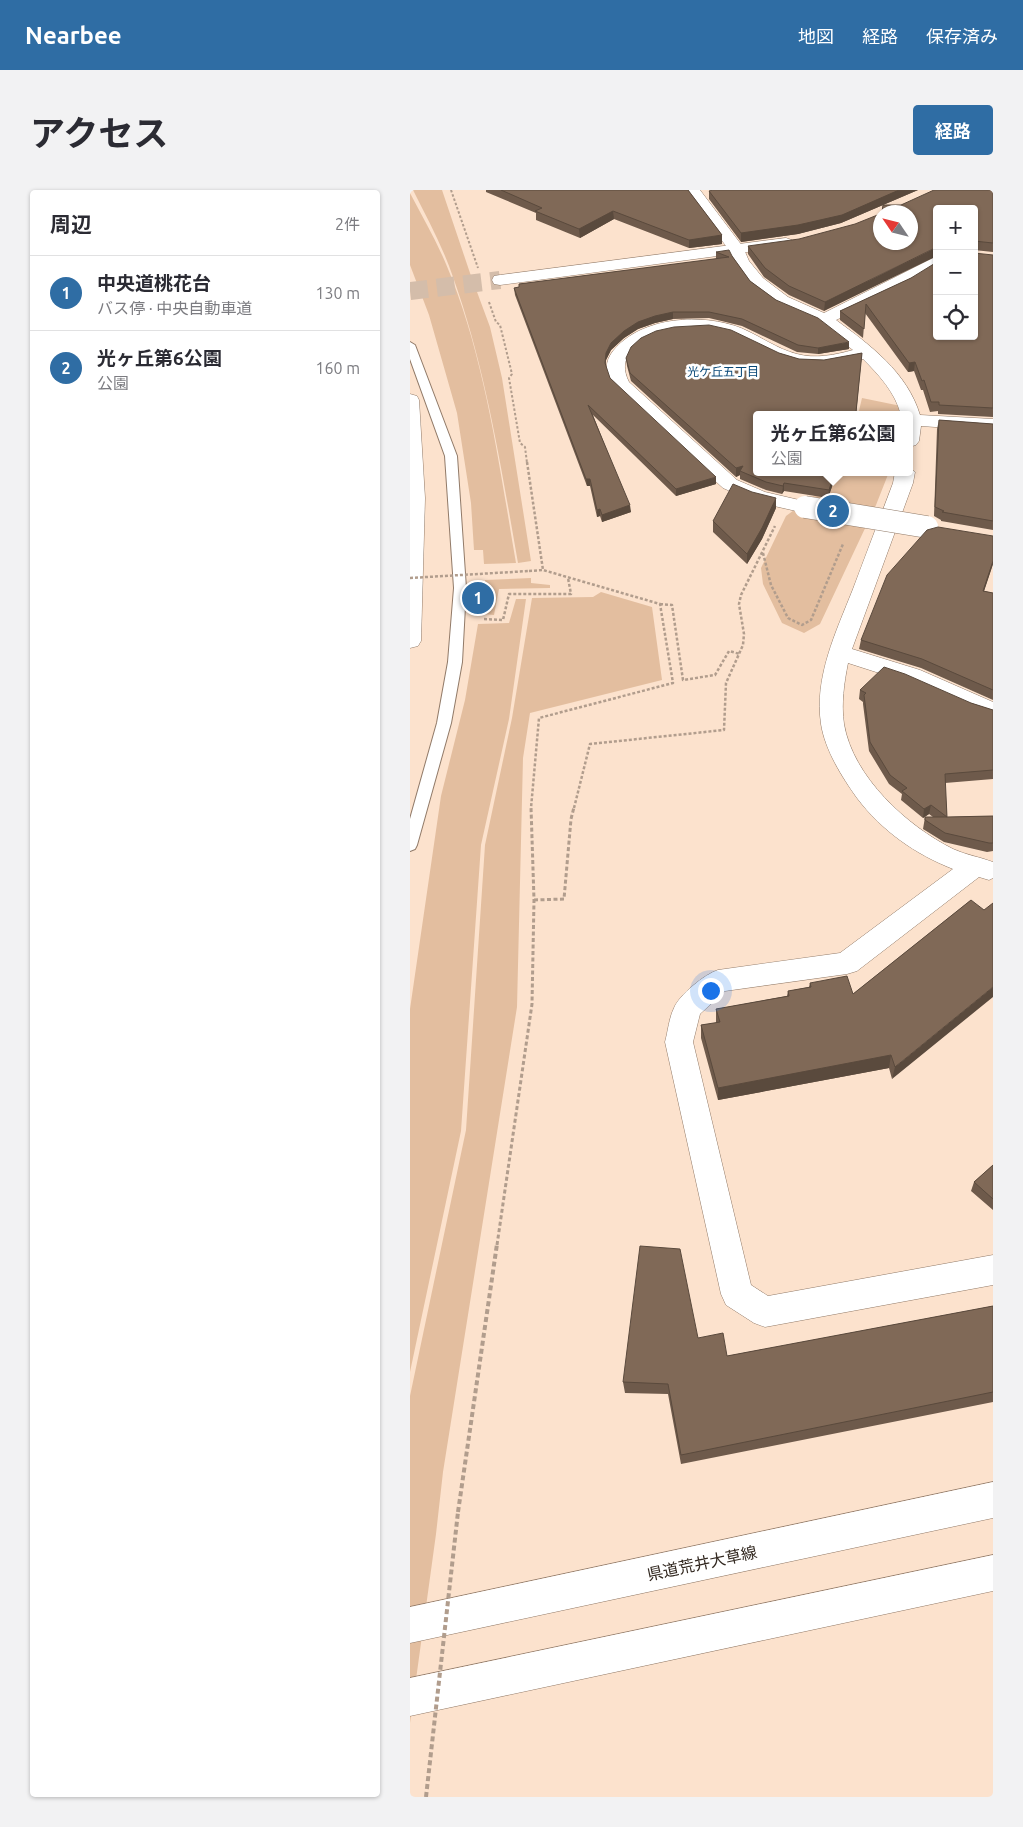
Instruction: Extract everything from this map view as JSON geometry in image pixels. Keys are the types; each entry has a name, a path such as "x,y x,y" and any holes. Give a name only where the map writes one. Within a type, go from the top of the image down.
{"main road":[{"path":"700,192 737,250 741,262 757,282 768,292 798,309 824,320 866,352 889,374 899,388 909,411"},
{"path":"500,280 798,241"},
{"path":"824,320 903,281 933,263"},
{"path":"866,352 821,362 799,360 778,354 743,335 723,328 704,325 664,328 647,334 621,352 615,364 616,374 621,385 730,484 759,497 795,506 937,529"},
{"path":"410,400 415,498 410,641"},
{"path":"913,420 993,425"},
{"path":"905,476 904,482 839,654 833,682 832,719 839,749 855,778 874,804 904,832 938,852 984,869"},
{"path":"839,654 864,659 902,671 972,704 993,710"},
{"path":"984,869 847,963 718,981 687,1010 679,1042 737,1294 765,1312 993,1270"},
{"name":"県道荒井大草線","path":"410,1625 993,1500"},
{"path":"410,1697 993,1573"}],"lane":[{"path":"410,345 452,456 460,588 455,662 444,722 410,845"}],"path":[{"path":"450,190 478,268"},
{"path":"487,295 496,322 500,325 512,374 508,378 520,443 525,447 543,570"},
{"path":"534,900 564,899 571,819 590,744 724,730 726,683 740,654 744,634 739,604 741,596 762,552 795,506"},
{"path":"762,552 770,584 788,618 802,625 811,620 843,542"},
{"path":"410,578 543,570 660,604 672,605 683,680 714,675 729,650 740,654"},
{"path":"474,583 476,573"},
{"path":"480,619 503,620 509,594 571,594 568,578"},
{"path":"426,1797 458,1512 532,1004 534,900 530,815 539,718 673,683 660,604"}],"shaded area":[{"path":"413,190 442,190 490,327 502,378 531,561 518,563 491,418 475,347 449,266"},
{"path":"410,193 446,264 460,299 471,336 481,373 497,450 516,563 484,564 483,550 474,550 471,503 457,413 429,315 410,265"},
{"path":"862,398 901,406 901,411 859,411"},
{"path":"841,476 887,476 876,505 820,624 804,633 782,623 763,584 761,568 786,516"},
{"path":"531,578 531,583 550,585 550,588 499,589 494,615 483,614 485,580"},
{"path":"601,592 652,607 662,680 530,713 523,758 517,1007 443,1472 410,1723 410,1396 466,1130 485,845 512,718 532,598 593,597"},
{"path":"516,599 526,599 509,719 481,845 461,1131 410,1372 410,1009 441,796 465,700 478,624 509,623"}],"building":[{"path":"501,190 688,190 722,235 689,240 613,211 579,229 535,211 542,208"},
{"path":"899,190 842,215 798,225 741,233 709,191"},
{"path":"934,190 993,190 993,243 978,241 978,205 933,205 933,249 825,302 789,286 765,268 748,246 799,239 855,224 873,217 873,250 918,250 918,205 901,205"},
{"path":"729,250 750,281 776,300 818,318 849,342 818,348 798,345 742,319 709,312 673,312 655,316 638,322 624,331 611,343 606,353 605,363 610,378 716,477 676,489 588,405 630,505 602,515 600,509 597,510 590,479 586,479 514,288 519,287 519,284 729,257 716,252"},
{"path":"978,253 993,255 993,408 939,405 939,402 931,402 924,380 922,381 915,362 909,363 866,304 864,329 840,311 911,278 933,264 933,340 978,340"},
{"path":"709,325 731,330 779,353 799,359 824,360 862,353 856,411 753,411 753,476 834,476 829,490 784,483 783,486 766,482 740,471 743,466 736,468 630,373 626,358 631,347 641,338 656,331 674,327"},
{"path":"939,420 993,424 993,521 942,512 944,511 935,507"},
{"path":"733,484 752,492 776,498 747,554 713,521"},
{"path":"938,527 993,536 993,561 983,591 993,593 993,690 922,659 861,640 887,575 927,530"},
{"path":"884,667 905,674 971,703 993,710 993,770 945,774 947,817 931,805 924,809 902,791 907,788 890,775 870,742 864,695 866,693 860,690"},
{"path":"993,816 993,843 945,833 925,820 925,817"},
{"path":"971,900 984,910 993,903 993,987 895,1067 891,1055 718,1088 701,1025 720,1022 716,1009 789,996 788,991 811,987 810,983 847,976 853,994"},
{"path":"993,1165 993,1199 974,1182"},
{"path":"640,1246 680,1249 698,1338 723,1333 727,1356 993,1306 993,1392 681,1455 668,1384 623,1382"}],"tunnel":[{"path":"410,291 500,280"}],"place":[{"name":"光ヶ丘第6公園","path":"833,511"},
{"name":"中央道桃花台","path":"478,598"}],"district":[{"name":"光ケ丘五丁目","path":"723,371"}]}
